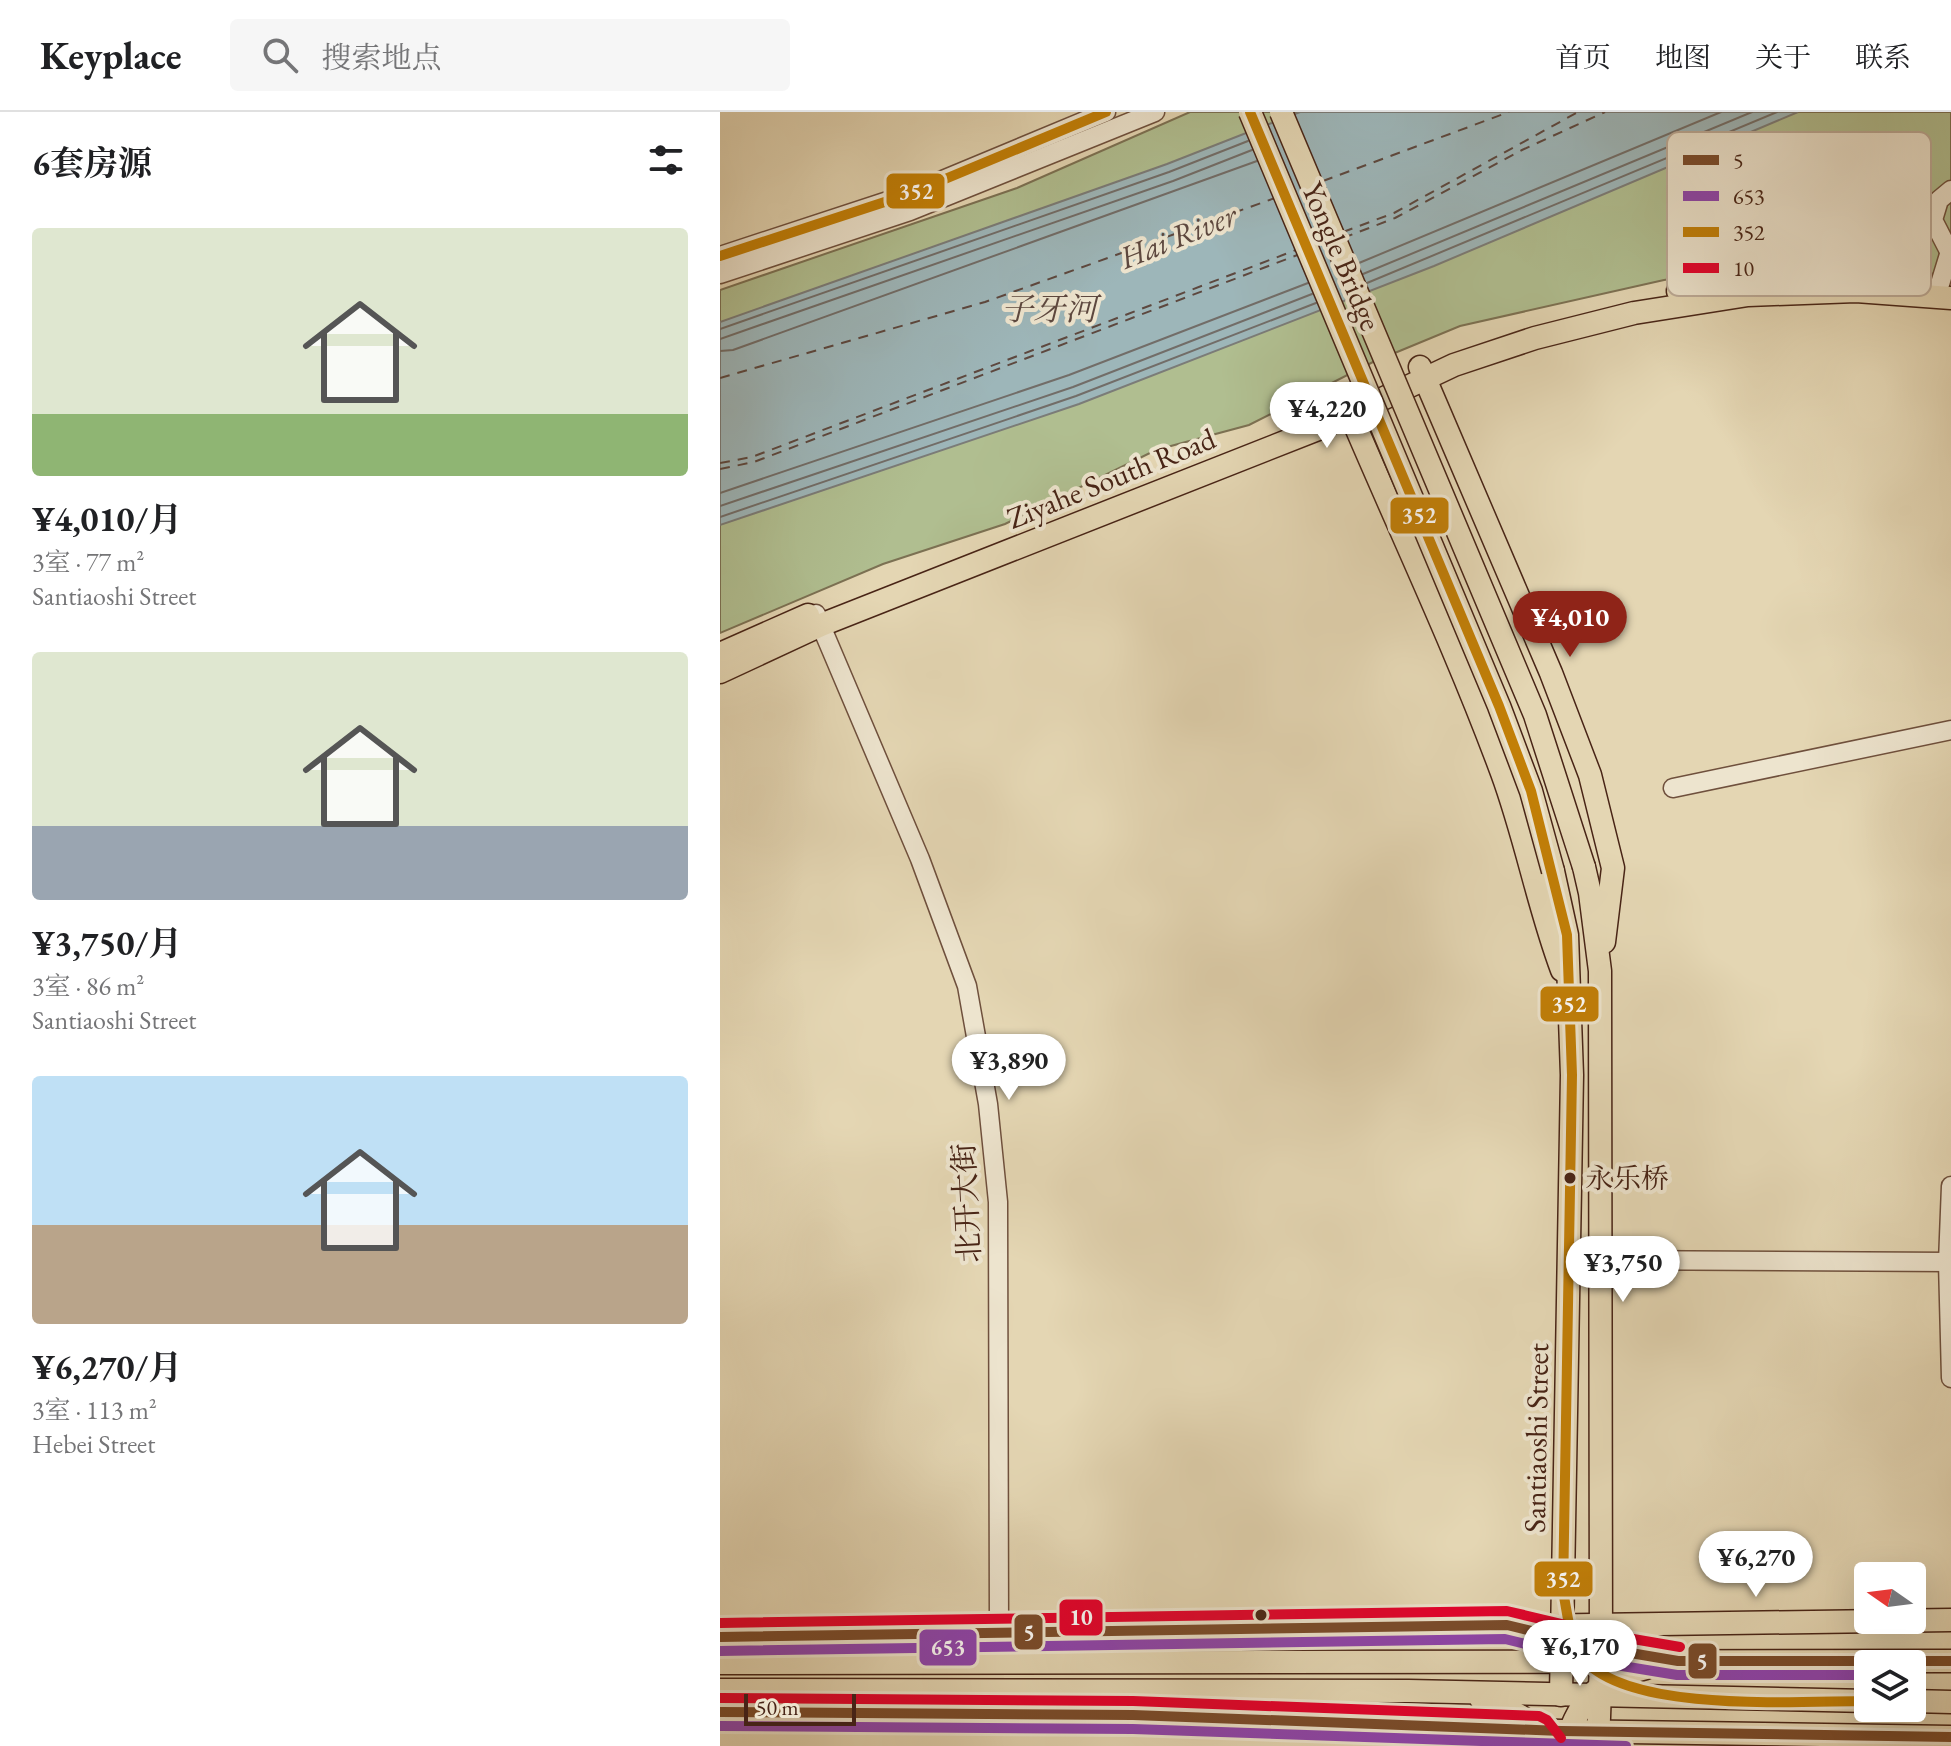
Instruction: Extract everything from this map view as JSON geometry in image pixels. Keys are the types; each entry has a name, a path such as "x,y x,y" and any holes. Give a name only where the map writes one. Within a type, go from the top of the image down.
{"main road":[{"name":"Yongle Bridge","path":"1250,112 1499,706 1531,791 1553,871"},
{"name":"Yongle Bridge","path":"1281,112 1535,715 1584,867"},
{"name":"Ziyahe South Road","path":"720,654 1348,409 1423,373 1446,354 1537,323 1667,293"},
{"name":"Santiaoshi Street","path":"1423,373 1551,673 1590,775 1613,868 1600,971 1601,1623 1586,1660 1561,1695 1557,1738"},
{"name":"Santiaoshi Street","path":"1348,409 1462,671 1503,775 1546,928 1569,988"},
{"name":"Ziyahe South Road","path":"720,672 818,618"},
{"name":"Santiaoshi Street","path":"1584,867 1600,971"},
{"name":"Santiaoshi Street","path":"1553,871 1567,935 1569,988 1571,1207 1563,1592 1586,1660 1605,1739"},
{"path":"1601,1623 1951,1620"},
{"path":"720,1637 1507,1625 1680,1698"},
{"path":"1586,1660 1678,1661"},
{"path":"720,1690 1409,1691 1561,1695 1586,1660"},
{"path":"1557,1738 1586,1660"},
{"path":"720,1663 1951,1661"},
{"path":"1453,1692 1505,1707 1557,1738"},
{"path":"1605,1739 1644,1711 1680,1698 1854,1701"},
{"path":"1926,1701 1951,1702"},
{"path":"720,1712 1133,1715 1605,1739 1951,1737"}],"street":[{"path":"720,256 909,194 1106,112"},
{"path":"720,274 910,211 1155,112"},
{"path":"1947,289 1950,249 1933,220 1939,200 1951,190"},
{"name":"北开大街","path":"818,618 920,859 967,986 988,1104 998,1202 999,1631"},
{"path":"1673,788 1951,730"},
{"path":"1951,1186 1951,1378"},
{"path":"1600,1260 1949,1262"}],"green space":[{"name":"子牙河","path":"1190,112 1951,112 1951,275 1931,274 1931,132 1667,132 1667,280 1460,326 1373,362 1249,425 1156,450 1005,524 883,564 720,633 720,290 1017,188"}],"water":[{"name":"子牙河","path":"1300,112 1798,112 1751,132 1667,132 1667,167 1434,266 1079,404 720,525 720,322 1167,164"}],"ferry route":[{"path":"1323,181 1509,112"},
{"path":"1343,232 1394,213 1578,112"},
{"path":"1343,238 1395,218 1522,150 1605,112"},
{"path":"720,378 985,302 1275,198"},
{"path":"720,463 752,457 1296,250"},
{"path":"720,469 754,462 1300,254"}],"transit line":[{"name":"352","path":"720,256 909,194 1106,112"},
{"name":"352","path":"1250,112 1499,706 1531,791 1567,935 1572,1075 1563,1592 1576,1647 1586,1662 1610,1678 1641,1690 1720,1701 1854,1701"},
{"name":"10","path":"720,1623 1507,1611 1604,1634 1680,1647"},
{"name":"5","path":"720,1637 1507,1625 1601,1648 1678,1661 1951,1661"},
{"name":"653","path":"720,1651 1505,1639 1598,1662 1677,1675 1854,1675"},
{"name":"10","path":"720,1698 1133,1701 1539,1716 1547,1720 1561,1738"},
{"name":"5","path":"720,1712 1133,1715 1561,1731 1951,1737"},
{"name":"653","path":"720,1726 1133,1729 1626,1746"}],"place":[{"name":"永乐桥","path":"1570,1178"}],"water label":[{"name":"Hai River","path":"1178,236"}]}
